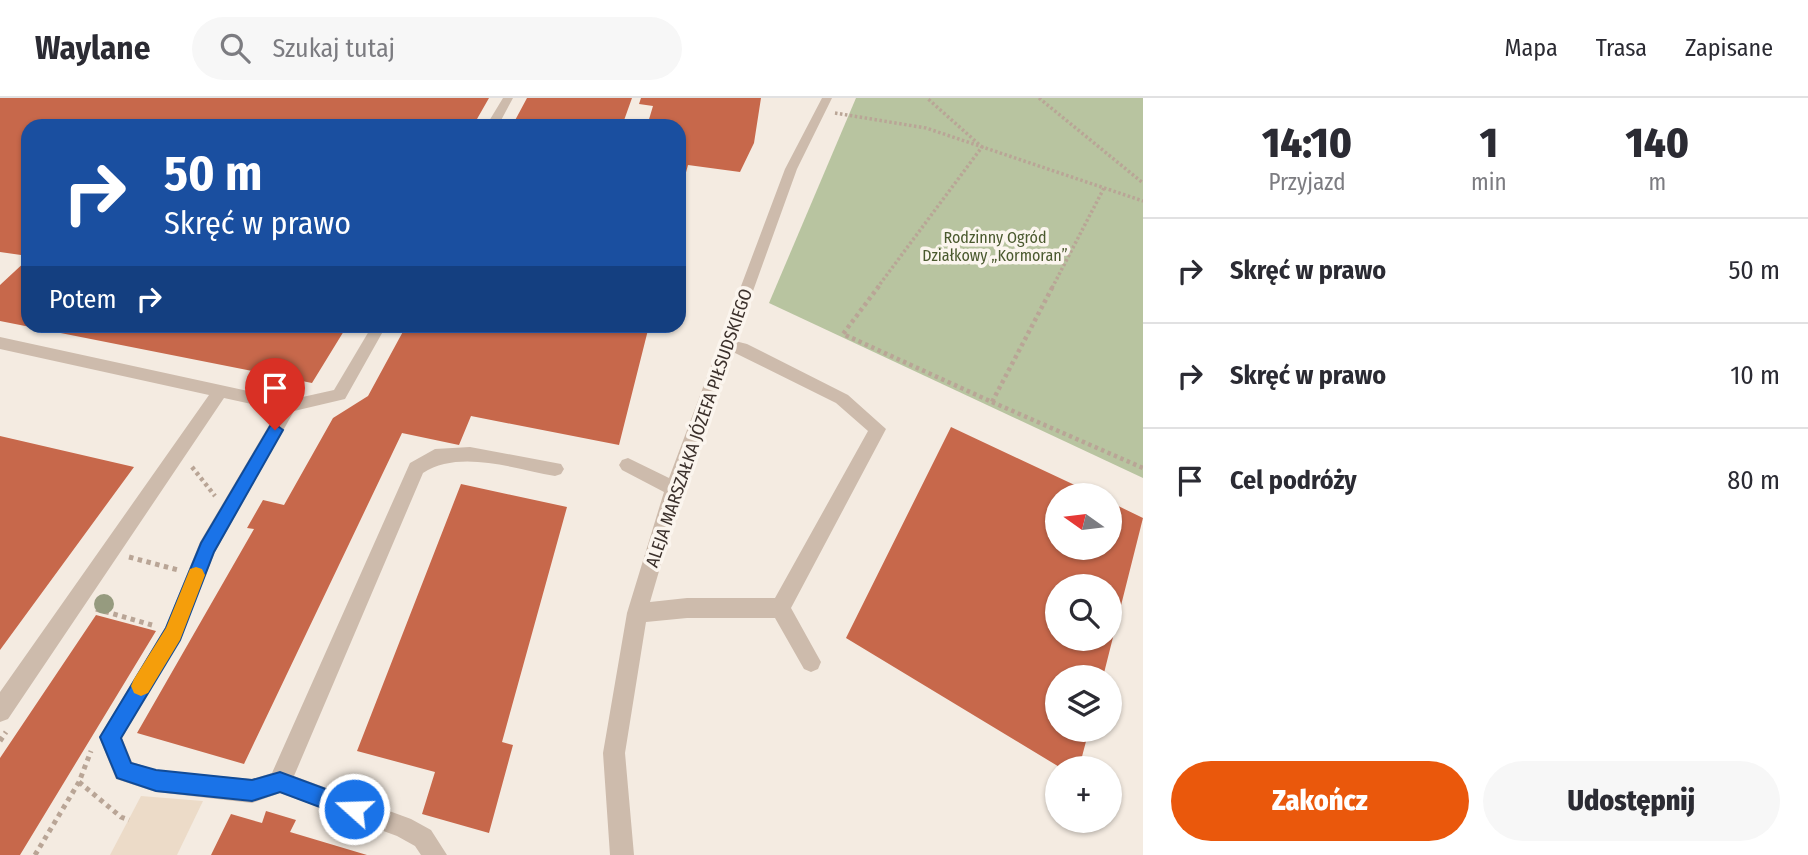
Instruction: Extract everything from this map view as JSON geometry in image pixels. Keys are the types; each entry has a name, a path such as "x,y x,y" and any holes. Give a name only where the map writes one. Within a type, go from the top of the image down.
{"street":[{"path":"496,119 508,98"},
{"name":"ALEJA MARSZAŁKA JÓZEFA PIŁSUDSKIEGO","path":"622,855 614,753 637,613 674,489 726,344 792,169 824,104"},
{"path":"0,343 289,407 339,395 375,333"},
{"path":"726,344 742,348 842,400 878,429 780,608"},
{"path":"0,711 220,392"},
{"path":"289,407 207,548 173,633 110,737 124,771 156,781 252,791 280,782 403,827 423,838 435,855"},
{"path":"280,782 416,468 435,456 470,454 555,469"},
{"path":"628,465 674,489"},
{"path":"637,613 687,608 780,608"},
{"path":"780,608 811,662"}],"path":[{"path":"927,98 982,146"},
{"path":"1039,98 1143,183"},
{"path":"824,104 926,128 1143,201"},
{"path":"982,146 843,334 1143,468"},
{"path":"992,402 1104,188"},
{"path":"188,461 217,498 224,486"},
{"path":"123,555 181,570"},
{"path":"178,582 184,561"},
{"path":"92,607 163,628"},
{"path":"0,741 8,730"},
{"path":"79,782 121,817 129,820"}],"green space":[{"name":"Rodzinny Ogród Działkowy „Kormoran”","path":"856,98 1143,98 1143,478 769,303"}],"shaded area":[{"path":"141,796 203,801 177,855 110,855"}],"building":[{"path":"0,98 489,98 477,119 21,119 21,255 0,252"},
{"path":"527,98 632,98 624,119 516,119"},
{"path":"641,98 761,98 754,143 740,172 688,165 686,172 686,119 649,119 653,106 639,104"},
{"path":"21,266 21,325 0,321 0,285"},
{"path":"60,333 343,333 312,383"},
{"path":"402,333 647,333 619,445 471,416 459,445 402,433 244,764 137,733 254,529 247,528 263,500 284,505 333,418 368,396"},
{"path":"951,427 1070,483 1045,483 1045,560 1122,560 1122,508 1143,518 1122,601 1122,574 1045,574 1045,651 1110,651 1106,665 1045,665 1045,742 1086,742 1082,756 1045,756 1045,758 846,638"},
{"path":"0,436 134,467 0,650"},
{"path":"461,484 567,507 502,742 513,745 489,833 422,814 435,772 357,751"},
{"path":"96,615 156,631 20,855 0,855 0,758"},
{"path":"266,811 296,820 290,832 367,855 211,855 231,814 262,823"}],"slow traffic":[{"path":"141,686 173,633 196,575"}],"route":[{"path":"275,430 207,548 173,633 110,737 124,771 156,781 252,791 280,782 354,809"}]}
